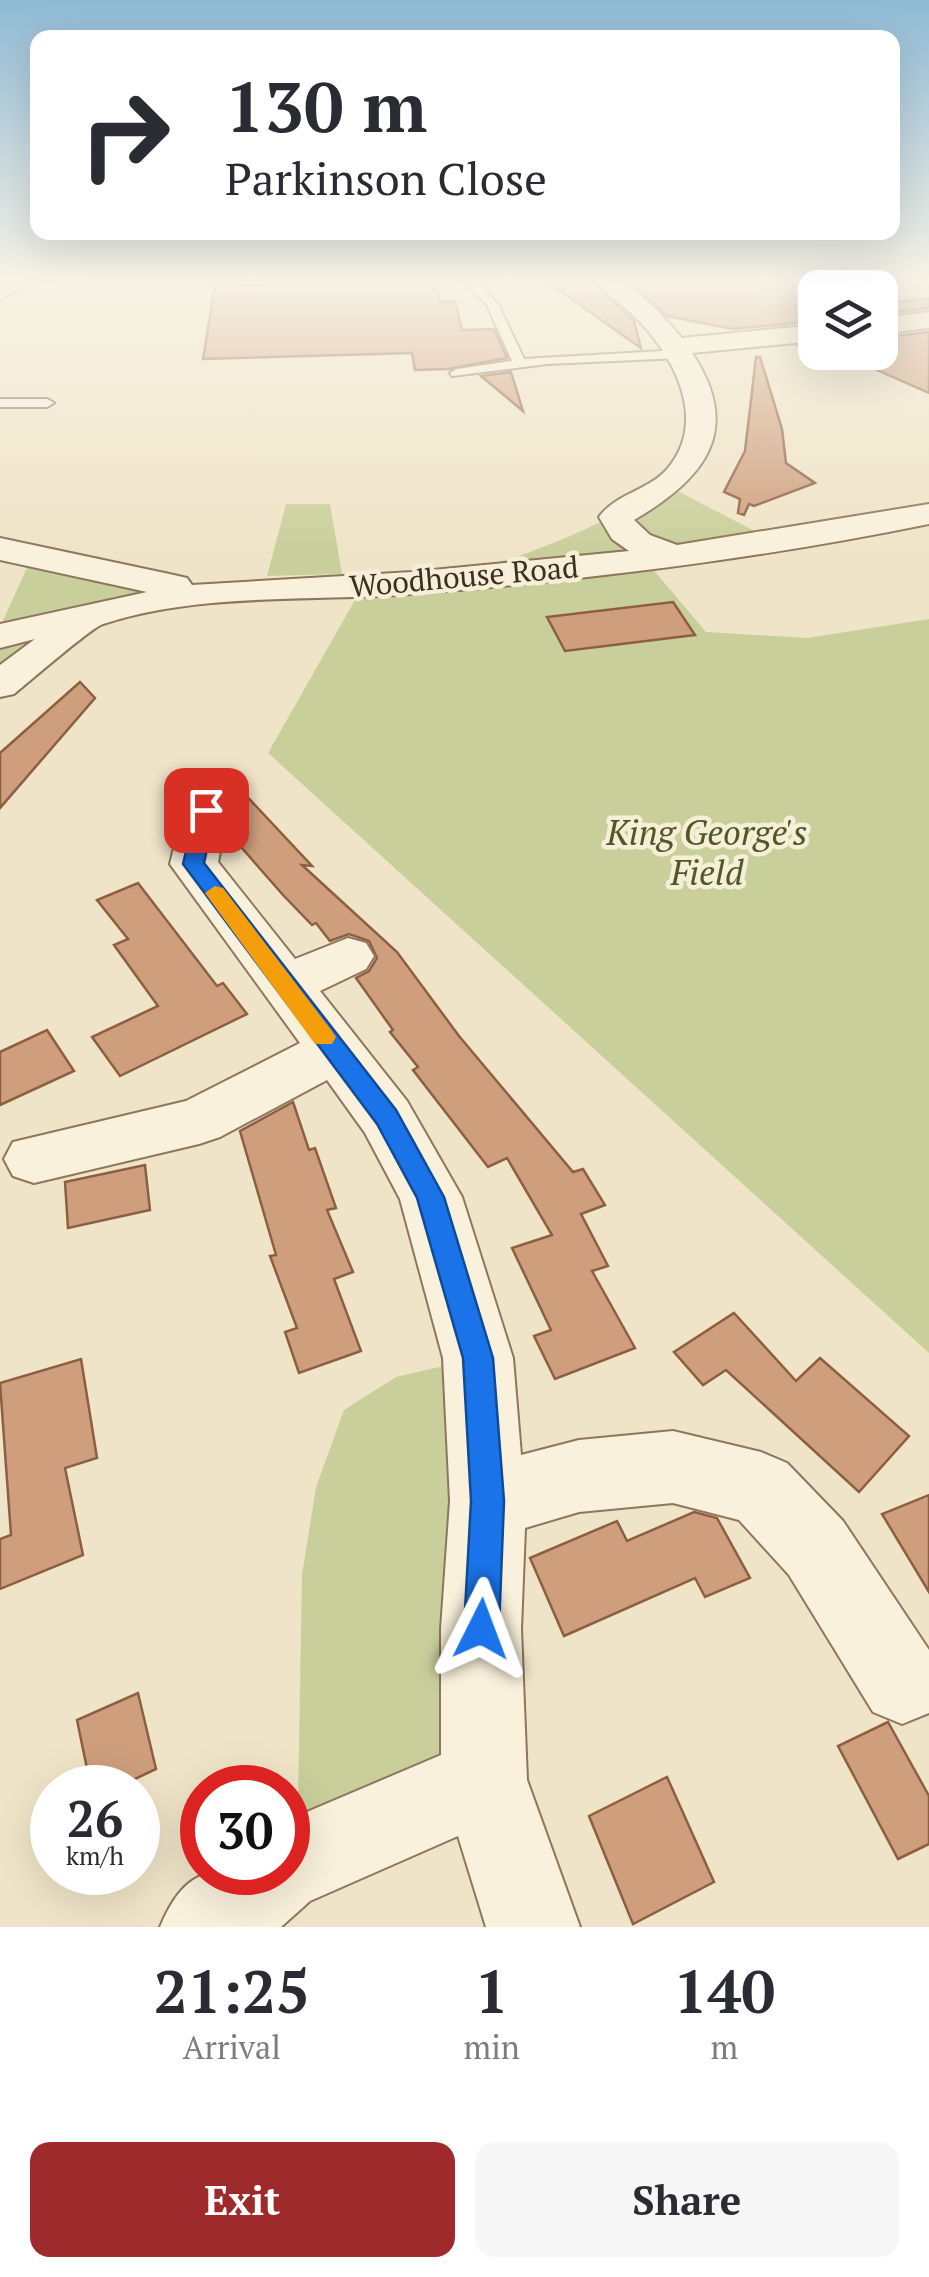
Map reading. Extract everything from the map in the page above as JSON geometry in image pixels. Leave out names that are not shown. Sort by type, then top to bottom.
[{"type":"street","points":[[408,584],[520,556],[580,535],[616,517],[682,472],[696,447],[701,424],[699,398],[686,369]]},
{"type":"street","name":"Woodhouse Road","points":[[0,636],[93,614],[238,591],[408,584],[670,556],[929,514]]},
{"type":"street","points":[[616,517],[618,527],[630,538],[670,556]]},
{"type":"street","points":[[0,549],[105,574],[238,591]]},
{"type":"street","points":[[1,683],[93,614],[105,574]]},
{"type":"street","points":[[212,783],[194,864],[386,1117],[430,1197],[478,1358],[488,1501],[481,1629],[484,1780],[533,1927]]},
{"type":"street","points":[[284,985],[348,956]]},
{"type":"street","points":[[34,1159],[199,1120],[334,1051]]},
{"type":"street","points":[[488,1501],[579,1476],[673,1467],[761,1490],[816,1548],[902,1683]]},
{"type":"street","points":[[310,1855],[484,1780]]},
{"type":"street","points":[[206,1927],[248,1895]]},
{"type":"lane","points":[[457,373],[486,369]]},
{"type":"lane","points":[[0,402],[47,403]]},
{"type":"green space","name":"King George's Field","points":[[666,485],[772,540],[645,560],[706,632],[807,638],[929,619],[929,1353],[268,753],[363,586],[443,576],[521,555],[595,524]]},
{"type":"green space","points":[[286,504],[330,504],[342,574],[267,576]]},
{"type":"green space","points":[[31,559],[178,586],[93,614],[0,685],[0,627]]},
{"type":"green space","points":[[478,1358],[484,1780],[310,1852],[310,1765],[299,1765],[302,1575],[316,1487],[344,1410],[396,1377]]},
{"type":"building","points":[[755,369],[764,369],[782,429],[786,463],[815,483],[754,506],[749,504],[744,515],[738,513],[740,499],[724,492],[745,451]]},
{"type":"building","points":[[898,369],[929,369],[929,393],[877,370]]},
{"type":"building","points":[[511,372],[523,411],[481,376]]},
{"type":"building","points":[[673,602],[695,635],[565,651],[547,617]]},
{"type":"building","points":[[80,682],[95,698],[0,808],[0,753]]},
{"type":"building","points":[[240,789],[312,866],[302,865],[397,952],[459,1036],[573,1172],[583,1169],[605,1205],[581,1214],[608,1266],[592,1271],[635,1348],[555,1379],[534,1336],[551,1330],[512,1248],[552,1235],[507,1158],[488,1167],[413,1070],[418,1067],[356,978],[369,971],[377,958],[369,941],[349,934],[330,941],[228,832]]},
{"type":"building","points":[[138,883],[217,986],[223,983],[247,1014],[120,1076],[92,1037],[158,1006],[114,945],[128,939],[97,900]]},
{"type":"building","points":[[47,1030],[74,1071],[0,1105],[0,1052]]},
{"type":"building","points":[[293,1102],[309,1150],[315,1148],[336,1208],[327,1210],[353,1272],[334,1279],[361,1351],[299,1373],[285,1332],[297,1328],[270,1256],[276,1255],[240,1131]]},
{"type":"building","points":[[145,1165],[150,1210],[68,1228],[65,1182]]},
{"type":"building","points":[[734,1313],[796,1381],[820,1358],[909,1436],[859,1492],[726,1370],[703,1385],[674,1352]]},
{"type":"building","points":[[81,1359],[97,1458],[65,1468],[83,1555],[0,1589],[0,1539],[11,1535],[0,1383]]},
{"type":"building","points":[[929,1495],[929,1592],[882,1514]]},
{"type":"building","points":[[694,1512],[717,1518],[750,1578],[705,1597],[695,1578],[564,1636],[530,1558],[617,1521],[627,1541]]},
{"type":"building","points":[[138,1693],[155,1765],[86,1765],[77,1720]]},
{"type":"building","points":[[888,1722],[929,1796],[929,1844],[898,1859],[838,1746]]},
{"type":"building","points":[[667,1777],[714,1882],[633,1924],[589,1816]]},
{"type":"slow traffic","points":[[215,893],[324,1037]]},
{"type":"route","points":[[206,810],[194,864],[386,1117],[430,1197],[478,1358],[488,1501],[481,1629]]}]
